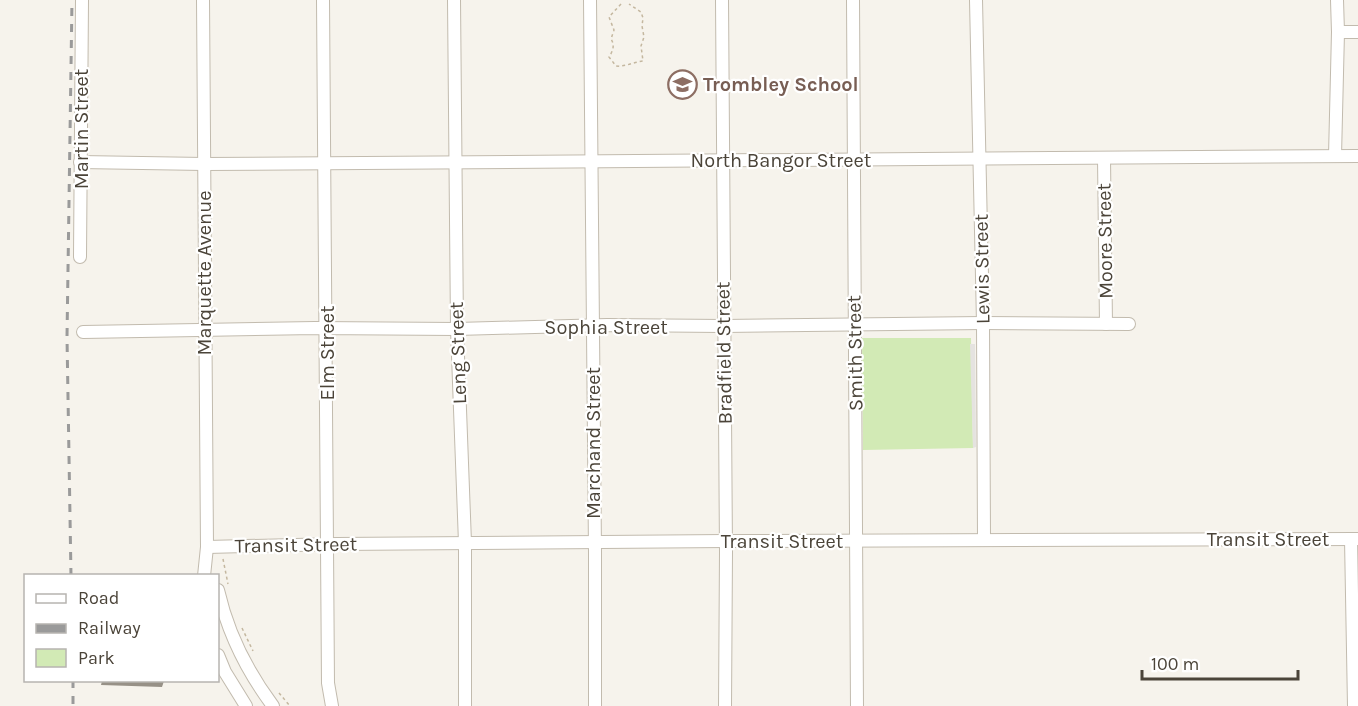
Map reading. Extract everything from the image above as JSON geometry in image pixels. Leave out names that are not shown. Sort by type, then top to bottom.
[{"type":"street","name":"Martin Street","points":[[80,257],[82,0]]},
{"type":"street","name":"Marquette Avenue","points":[[203,0],[207,547],[204,574]]},
{"type":"street","name":"Elm Street","points":[[323,0],[326,162],[328,683],[332,706]]},
{"type":"street","name":"Leng Street","points":[[454,0],[457,329],[465,543],[465,706]]},
{"type":"street","name":"Marchand Street","points":[[590,0],[595,706]]},
{"type":"street","name":"Bradfield Street","points":[[722,0],[725,706]]},
{"type":"street","name":"Smith Street","points":[[853,0],[857,706]]},
{"type":"street","name":"Lewis Street","points":[[976,0],[983,323],[984,539]]},
{"type":"street","points":[[1335,156],[1337,0]]},
{"type":"street","points":[[1338,32],[1358,32]]},
{"type":"street","name":"North Bangor Street","points":[[80,162],[204,164],[1358,156]]},
{"type":"street","name":"Moore Street","points":[[1104,158],[1106,324]]},
{"type":"street","name":"Sophia Street","points":[[83,332],[327,328],[1129,324]]},
{"type":"street","name":"Transit Street","points":[[207,547],[984,539],[1354,539]]},
{"type":"street","points":[[1354,539],[1354,706]]},
{"type":"street","name":"Marquette Avenue","points":[[207,547],[214,574]]},
{"type":"street","points":[[223,589],[234,643],[252,679],[273,706]]},
{"type":"street","points":[[219,657],[242,705],[260,689]]},
{"type":"path","points":[[621,4],[609,17],[614,30],[611,39],[613,51],[609,57],[616,66],[630,62],[643,62],[641,46],[644,37],[643,18],[641,12],[629,4]]},
{"type":"path","points":[[221,547],[223,589]]},
{"type":"path","points":[[239,620],[253,651]]},
{"type":"path","points":[[277,691],[290,706]]},
{"type":"green space","points":[[862,338],[971,338],[973,448],[863,450]]},
{"type":"shaded area","points":[[970,344],[975,344],[976,447],[973,448]]},
{"type":"railway","points":[[71,574],[67,337],[72,0]]},
{"type":"railway","points":[[73,682],[73,706]]},
{"type":"place","name":"Trombley School","points":[[682,84]]}]
